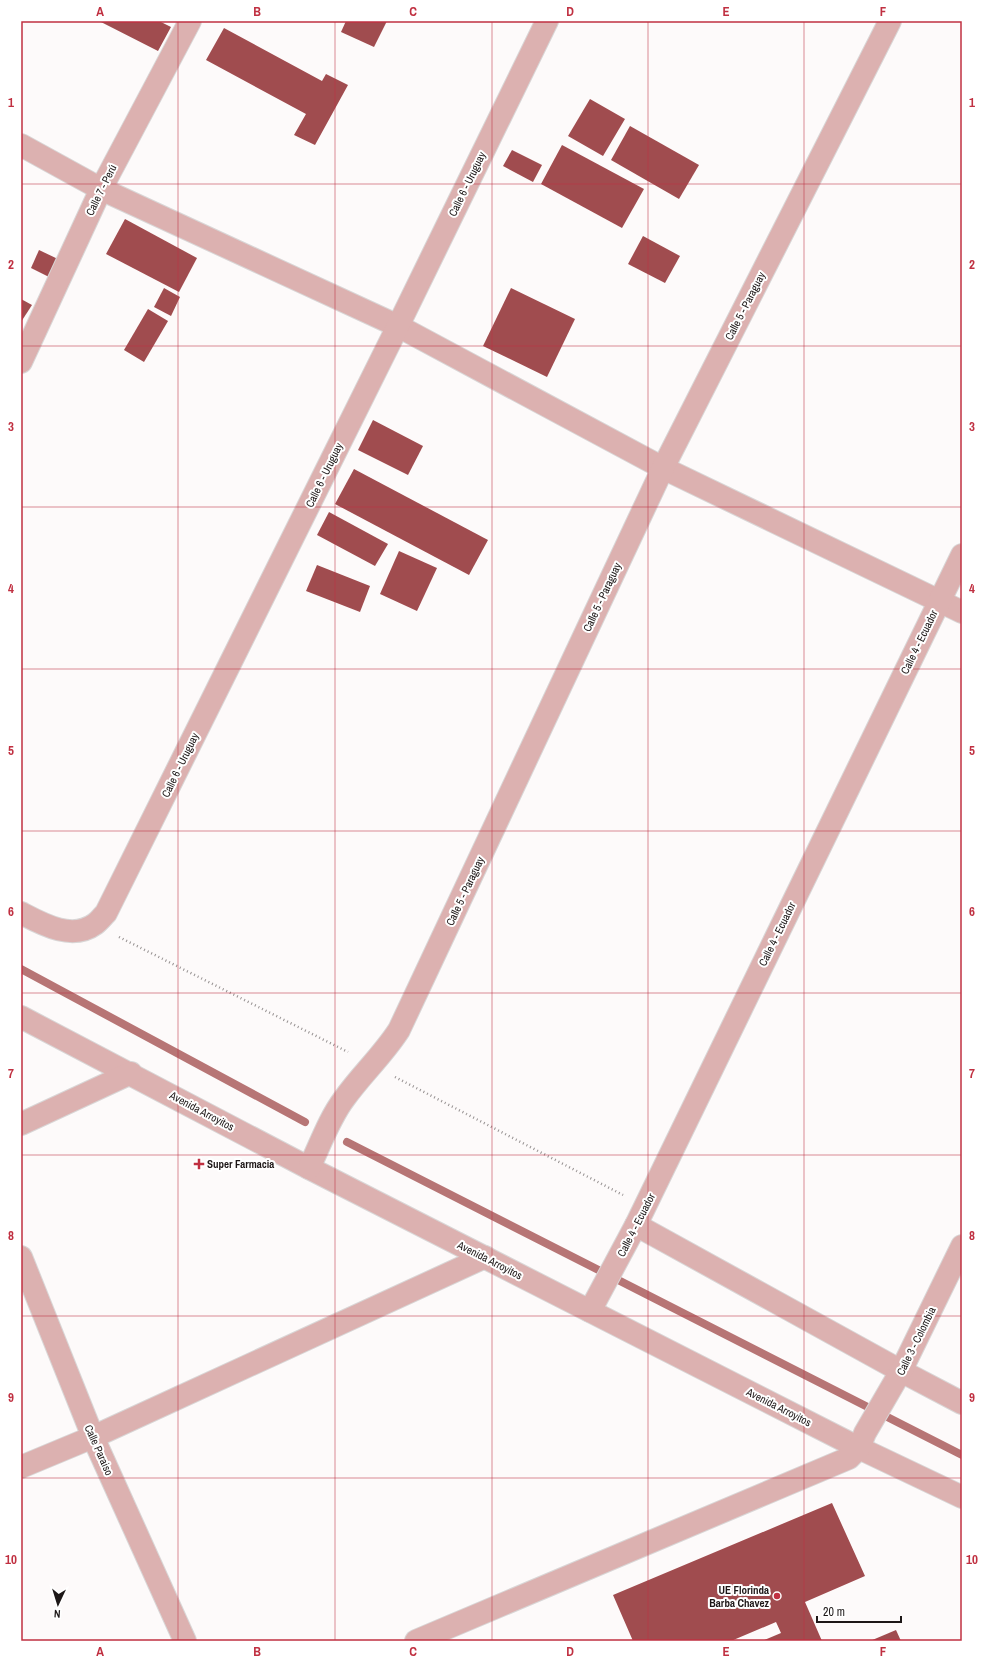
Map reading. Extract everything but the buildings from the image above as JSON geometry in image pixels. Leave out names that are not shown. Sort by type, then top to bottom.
[{"type":"street","name":"Calle 7 - Perú","points":[[21,362],[101,188],[190,21]]},
{"type":"street","name":"Calle 6 - Uruguay","points":[[21,913],[53,929],[81,931],[94,925],[106,913],[398,326],[547,21]]},
{"type":"street","name":"Calle 5 - Paraguay","points":[[309,1168],[343,1100],[388,1048],[400,1030],[663,468],[890,21]]},
{"type":"street","points":[[21,146],[101,188],[398,326],[663,468],[962,612]]},
{"type":"street","name":"Calle 4 - Ecuador","points":[[593,1307],[636,1226],[962,554]]},
{"type":"street","name":"Avenida Arroyitos","points":[[21,1017],[309,1168],[485,1257],[593,1307],[862,1440],[962,1498]]},
{"type":"street","points":[[21,1124],[131,1074]]},
{"type":"street","points":[[636,1226],[897,1378],[962,1402]]},
{"type":"street","name":"Calle 3 - Colombia","points":[[862,1440],[897,1378],[962,1246]]},
{"type":"street","name":"Calle Paraiso","points":[[21,1257],[93,1437],[185,1641]]},
{"type":"street","points":[[21,1467],[93,1437],[485,1257]]},
{"type":"street","points":[[416,1641],[849,1458],[862,1440]]},
{"type":"waterway","points":[[21,969],[305,1122]]},
{"type":"waterway","points":[[347,1142],[962,1455]]},
{"type":"place","name":"Super Farmacia","points":[[199,1164]]},
{"type":"place","name":"UE Florinda Barba Chavez","points":[[777,1596]]}]
